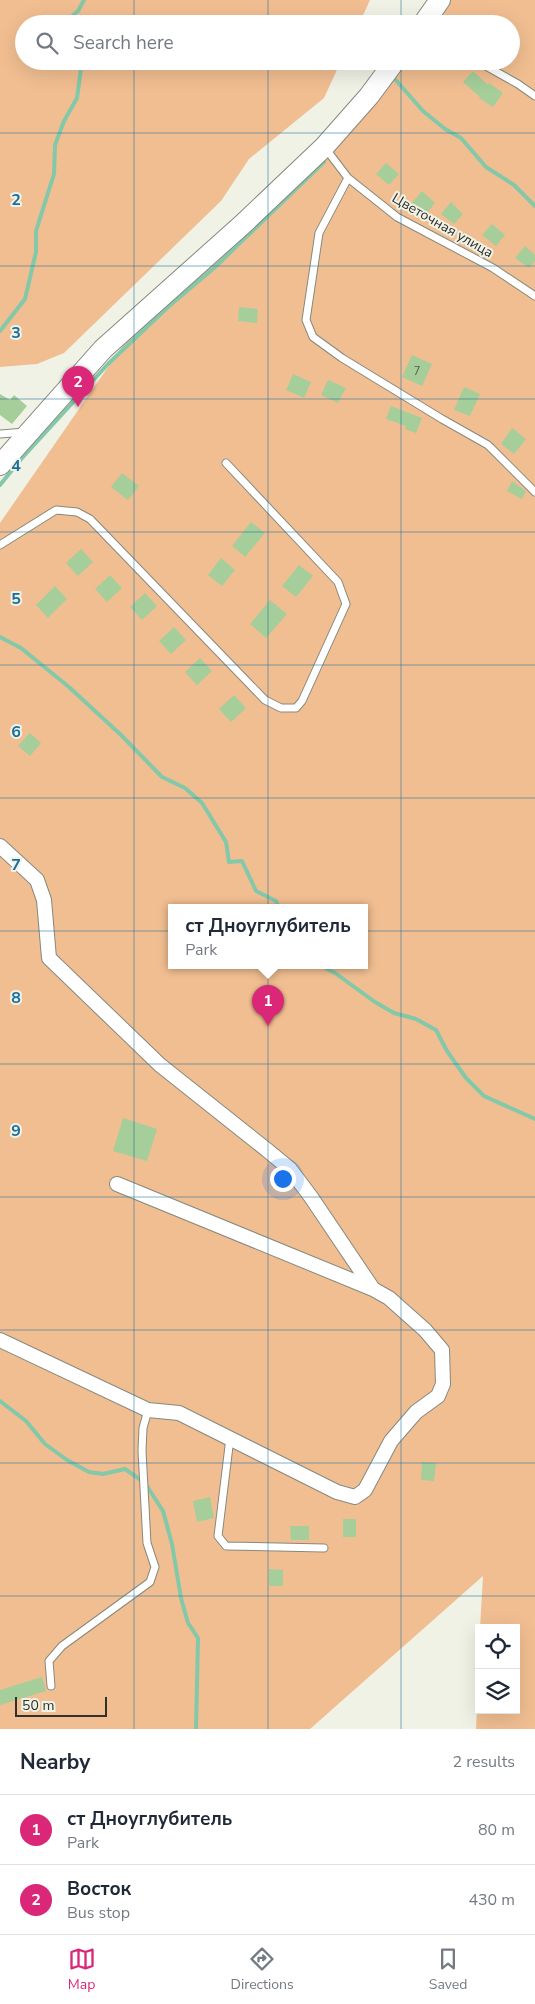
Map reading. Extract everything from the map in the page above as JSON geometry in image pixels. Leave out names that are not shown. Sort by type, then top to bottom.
[{"type":"street","points":[[429,15],[440,0]]},
{"type":"street","points":[[0,465],[103,349],[243,224],[324,147],[369,96],[388,70]]},
{"type":"street","points":[[0,846],[37,880],[44,900],[49,958],[160,1065],[290,1169],[374,1289]]},
{"type":"street","points":[[0,1340],[148,1410],[179,1413],[337,1492],[355,1497],[365,1490],[391,1441],[416,1412],[438,1396],[443,1384],[442,1350],[425,1330],[389,1298],[374,1289],[117,1184]]},
{"type":"lane","points":[[493,70],[535,96]]},
{"type":"lane","name":"Цветочная улица","points":[[324,147],[348,178],[397,217],[493,268],[535,296]]},
{"type":"lane","points":[[348,178],[319,233],[306,320],[313,336],[342,358],[488,445],[535,492]]},
{"type":"lane","points":[[0,434],[30,431]]},
{"type":"lane","points":[[0,545],[56,510],[76,512],[90,519],[266,700],[281,708],[296,708],[302,701],[346,604],[338,582],[226,463]]},
{"type":"lane","points":[[51,1686],[49,1661],[62,1646],[150,1582],[155,1567],[147,1543],[142,1450],[143,1428],[148,1410]]},
{"type":"lane","points":[[230,1437],[218,1536],[226,1546],[324,1548]]},
{"type":"shaded area","points":[[0,0],[370,0],[363,15],[15,15],[15,70],[337,70],[324,98],[249,159],[221,201],[64,353],[37,364],[0,367]]},
{"type":"shaded area","points":[[442,0],[535,0],[535,1729],[476,1729],[477,1714],[520,1714],[520,1624],[480,1624],[483,1576],[310,1729],[0,1729],[0,523],[133,331],[386,70],[520,70],[520,15],[431,15]]},
{"type":"building","points":[[473,71],[488,85],[489,83],[503,93],[493,107],[479,98],[463,82]]},
{"type":"building","points":[[386,163],[399,174],[389,185],[376,174]]},
{"type":"building","points":[[422,191],[435,203],[426,214],[412,203]]},
{"type":"building","points":[[451,202],[463,214],[454,224],[441,214]]},
{"type":"building","points":[[492,224],[505,235],[496,246],[482,235]]},
{"type":"building","points":[[525,246],[535,255],[535,261],[529,268],[515,258]]},
{"type":"building","points":[[239,307],[258,309],[257,323],[238,321]]},
{"type":"building","points":[[412,355],[432,364],[422,386],[402,377]]},
{"type":"building","points":[[293,374],[311,382],[304,398],[286,390]]},
{"type":"building","points":[[328,380],[346,388],[338,403],[321,395]]},
{"type":"building","points":[[464,387],[480,394],[470,416],[454,410]]},
{"type":"building","points":[[0,394],[10,400],[14,395],[27,406],[12,424],[0,415]]},
{"type":"building","points":[[391,406],[422,418],[416,433],[405,429],[406,426],[386,419]]},
{"type":"building","points":[[512,428],[526,439],[514,454],[501,444]]},
{"type":"building","points":[[122,473],[139,486],[128,500],[111,487]]},
{"type":"building","points":[[512,481],[526,491],[522,499],[507,491]]},
{"type":"building","points":[[251,522],[265,533],[245,557],[232,546]]},
{"type":"building","points":[[81,549],[93,562],[78,576],[66,563]]},
{"type":"building","points":[[221,558],[235,570],[222,586],[208,575]]},
{"type":"building","points":[[299,565],[313,576],[296,597],[282,586]]},
{"type":"building","points":[[110,575],[122,588],[107,602],[95,589]]},
{"type":"building","points":[[55,586],[67,599],[48,618],[36,605]]},
{"type":"building","points":[[145,593],[157,606],[142,620],[130,607]]},
{"type":"building","points":[[270,600],[287,614],[266,638],[250,624]]},
{"type":"building","points":[[174,627],[186,640],[171,654],[159,641]]},
{"type":"building","points":[[200,658],[212,671],[197,685],[185,672]]},
{"type":"building","points":[[234,695],[246,708],[231,722],[219,709]]},
{"type":"building","points":[[30,733],[41,743],[30,756],[18,746]]},
{"type":"building","points":[[123,1118],[157,1129],[147,1161],[113,1151]]},
{"type":"building","points":[[422,1462],[436,1463],[434,1481],[421,1480]]},
{"type":"building","points":[[210,1497],[214,1518],[197,1522],[193,1501]]},
{"type":"building","points":[[343,1519],[356,1519],[356,1537],[343,1537]]},
{"type":"building","points":[[290,1526],[309,1526],[309,1540],[291,1540]]},
{"type":"building","points":[[269,1569],[283,1570],[283,1586],[269,1586]]},
{"type":"building","points":[[42,1677],[46,1691],[0,1705],[0,1690]]},
{"type":"waterway","points":[[73,15],[84,0]]},
{"type":"waterway","points":[[0,331],[25,299],[36,252],[36,231],[54,174],[55,145],[64,121],[77,98],[81,70]]},
{"type":"waterway","points":[[394,78],[423,111],[445,129],[461,138],[486,167],[514,185],[535,206]]},
{"type":"waterway","points":[[0,485],[22,458],[108,364],[168,307],[214,268],[324,162]]},
{"type":"waterway","points":[[0,637],[21,648],[69,687],[121,735],[162,777],[185,788],[202,803],[226,842],[229,862],[242,861],[256,891],[276,901],[277,904]]},
{"type":"waterway","points":[[328,969],[394,1013],[416,1019],[436,1030],[447,1051],[466,1078],[484,1096],[535,1119]]},
{"type":"waterway","points":[[0,1401],[26,1421],[45,1444],[67,1460],[89,1472],[103,1474],[125,1469],[145,1483],[163,1511],[172,1544],[181,1598],[188,1623],[198,1638],[196,1729]]},
{"type":"place","name":"Восток","points":[[78,407]]},
{"type":"place","name":"ст Дноуглубитель","points":[[268,1026]]}]
